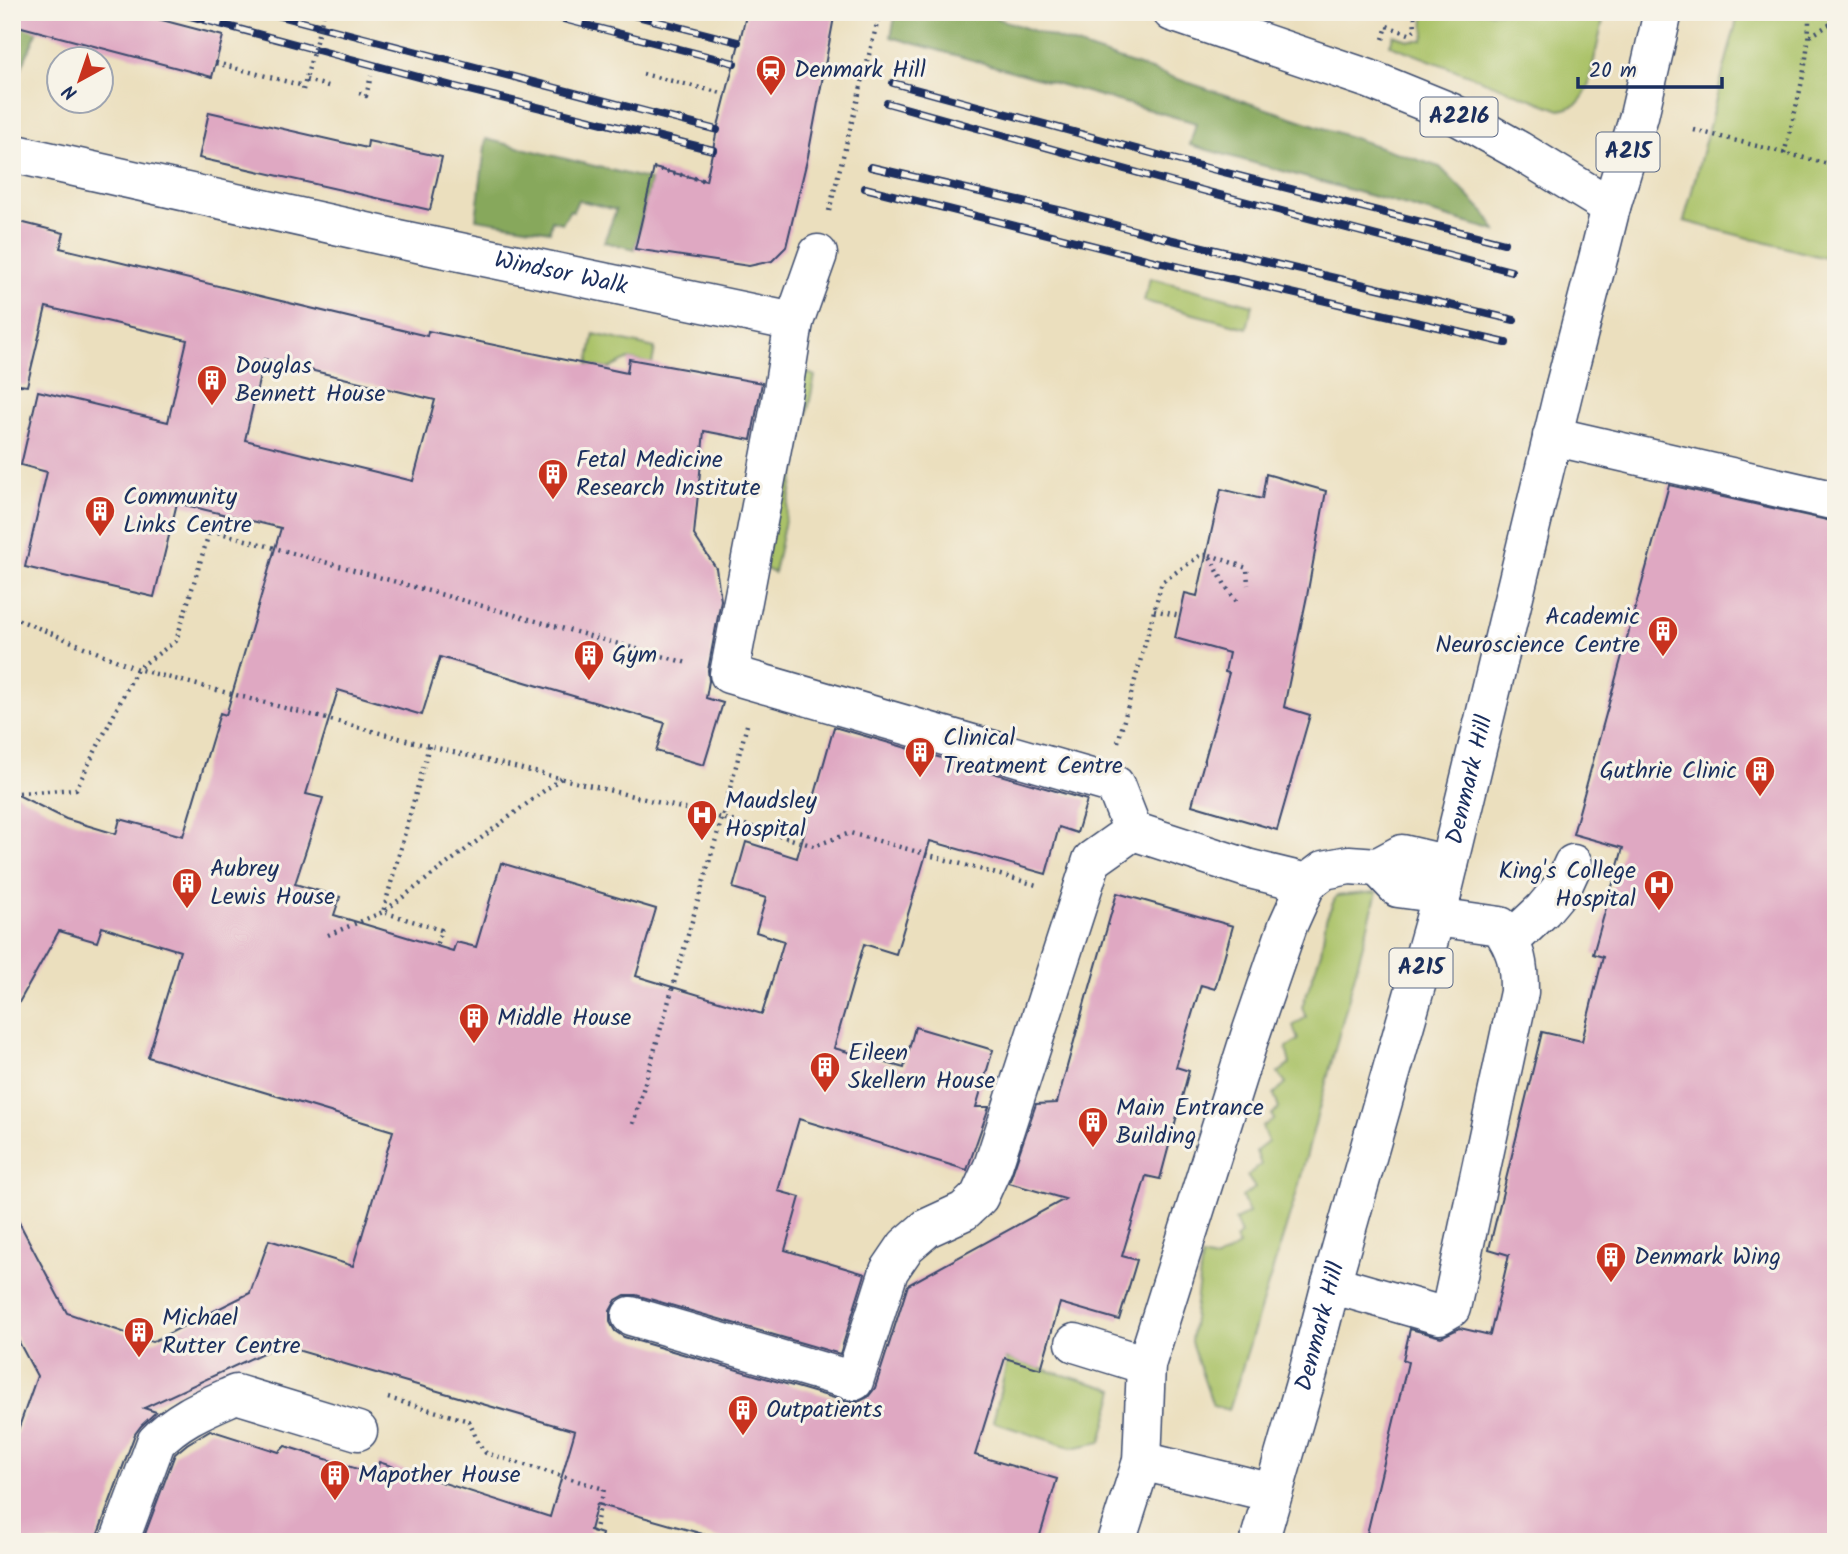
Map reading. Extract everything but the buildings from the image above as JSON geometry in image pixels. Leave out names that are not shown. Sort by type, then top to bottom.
[{"type":"main road","name":"A2216","points":[[1172,12],[1369,79],[1450,112],[1611,207]]},
{"type":"main road","name":"Denmark Hill","points":[[1259,1542],[1442,892],[1552,436],[1611,207],[1639,116],[1663,12]]},
{"type":"main road","name":"Windsor Walk","points":[[12,153],[398,239],[794,322]]},
{"type":"main road","points":[[818,254],[794,322],[729,674],[1115,785],[1133,831]]},
{"type":"main road","points":[[1552,436],[1836,501]]},
{"type":"main road","points":[[1133,831],[1250,869],[1307,883]]},
{"type":"main road","points":[[631,1316],[854,1381],[889,1271],[906,1246],[927,1228],[964,1212],[979,1197],[993,1166],[1092,860],[1133,831]]},
{"type":"main road","points":[[1510,940],[1543,911],[1563,886],[1573,863]]},
{"type":"main road","points":[[1116,1542],[1142,1461],[1146,1365],[1249,1039],[1288,925],[1307,883],[1324,870],[1349,865],[1378,866],[1398,888],[1442,892],[1500,926],[1510,940],[1519,965],[1519,992],[1451,1308],[1439,1315],[1331,1284]]},
{"type":"main road","points":[[1075,1343],[1146,1365]]},
{"type":"main road","points":[[119,1542],[156,1441],[167,1429],[200,1410],[236,1394],[348,1428]]},
{"type":"main road","points":[[1142,1461],[1273,1493]]},
{"type":"path","points":[[216,63],[304,88],[324,12]]},
{"type":"path","points":[[818,254],[880,12]]},
{"type":"path","points":[[1784,154],[1804,71],[1809,37],[1809,12]]},
{"type":"path","points":[[1809,37],[1836,21]]},
{"type":"path","points":[[643,74],[726,94]]},
{"type":"path","points":[[359,93],[366,96],[371,76]]},
{"type":"path","points":[[306,79],[331,87]]},
{"type":"path","points":[[1694,130],[1836,166]]},
{"type":"path","points":[[653,168],[706,181]]},
{"type":"path","points":[[19,793],[76,789],[137,669],[176,641],[210,530],[729,674],[752,705],[633,1124]]},
{"type":"path","points":[[1107,783],[1162,582],[1201,555],[1209,555],[1247,568],[1248,585]]},
{"type":"path","points":[[1209,555],[1239,605]]},
{"type":"path","points":[[1154,610],[1180,616]]},
{"type":"path","points":[[12,617],[137,669],[429,746],[722,818],[814,846],[850,833],[1043,887]]},
{"type":"path","points":[[383,912],[429,746]]},
{"type":"path","points":[[328,935],[383,912],[562,778]]},
{"type":"path","points":[[383,912],[441,930],[436,946]]},
{"type":"path","points":[[348,1428],[354,1405],[382,1397],[469,1421],[478,1443],[486,1453],[604,1489],[592,1542]]},
{"type":"green space","points":[[896,12],[978,12],[1440,167],[1486,214],[1496,231],[1190,145],[1196,123],[891,37]]},
{"type":"green space","points":[[1423,12],[1605,12],[1586,92],[1578,103],[1560,110],[1390,45],[1394,35],[1408,40],[1422,40],[1425,35]]},
{"type":"green space","points":[[1739,12],[1836,12],[1836,261],[1684,221]]},
{"type":"green space","points":[[12,14],[42,21],[12,89]]},
{"type":"green space","points":[[486,139],[651,180],[635,249],[604,242],[616,210],[578,200],[573,211],[570,210],[562,223],[552,220],[550,231],[476,219]]},
{"type":"green space","points":[[1150,278],[1253,305],[1247,328],[1144,301]]},
{"type":"green space","points":[[594,334],[655,348],[652,364],[629,359],[608,369],[588,365]]},
{"type":"green space","points":[[804,371],[815,376],[774,573],[764,568]]},
{"type":"green space","points":[[1377,892],[1296,1195],[1229,1410],[1213,1406],[1191,1342],[1202,1257],[1215,1260],[1239,1246],[1235,1239],[1241,1234],[1235,1220],[1249,1213],[1242,1197],[1255,1188],[1247,1176],[1261,1165],[1256,1151],[1268,1142],[1262,1127],[1274,1119],[1271,1115],[1279,1109],[1274,1094],[1286,1083],[1278,1073],[1290,1064],[1286,1048],[1298,1040],[1293,1026],[1306,1017],[1302,1007],[1321,952],[1326,919],[1336,896]]},
{"type":"green space","points":[[1005,1358],[1115,1390],[1101,1442],[1072,1448],[993,1422],[1007,1362]]},
{"type":"railway","points":[[175,12],[456,87],[713,150]]},
{"type":"railway","points":[[265,12],[717,130]]},
{"type":"railway","points":[[536,12],[734,63]]},
{"type":"railway","points":[[621,12],[738,42]]},
{"type":"railway","points":[[893,83],[1184,162],[1504,243]]},
{"type":"railway","points":[[887,103],[1178,184],[1511,271]]},
{"type":"railway","points":[[871,167],[1514,320]]},
{"type":"railway","points":[[865,188],[1154,261],[1506,343]]},
{"type":"place","name":"Denmark Hill","points":[[771,97]]},
{"type":"place","name":"Douglas Bennett House","points":[[212,407]]},
{"type":"place","name":"Fetal Medicine Research Institute","points":[[553,501]]},
{"type":"place","name":"Community Links Centre","points":[[100,538]]},
{"type":"place","name":"Academic Neuroscience Centre","points":[[1663,658]]},
{"type":"place","name":"Gym","points":[[589,682]]},
{"type":"place","name":"Clinical Treatment Centre","points":[[920,779]]},
{"type":"place","name":"Guthrie Clinic","points":[[1760,798]]},
{"type":"place","name":"Maudsley Hospital","points":[[702,842]]},
{"type":"place","name":"Aubrey Lewis House","points":[[187,910]]},
{"type":"place","name":"King's College Hospital","points":[[1659,912]]},
{"type":"place","name":"Middle House","points":[[474,1045]]},
{"type":"place","name":"Eileen Skellern House","points":[[825,1094]]},
{"type":"place","name":"Main Entrance Building","points":[[1093,1149]]},
{"type":"place","name":"Denmark Wing","points":[[1611,1284]]},
{"type":"place","name":"Michael Rutter Centre","points":[[139,1359]]},
{"type":"place","name":"Outpatients","points":[[743,1437]]},
{"type":"place","name":"Mapother House","points":[[335,1502]]}]
